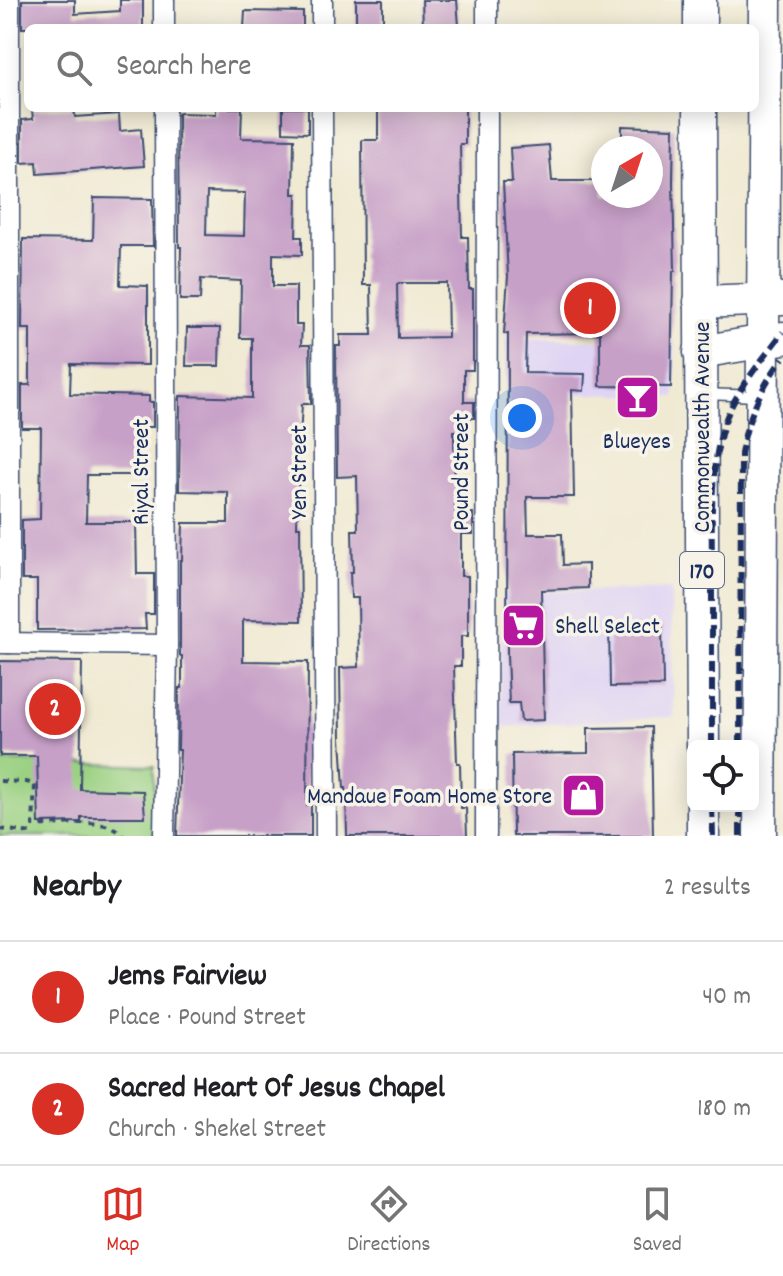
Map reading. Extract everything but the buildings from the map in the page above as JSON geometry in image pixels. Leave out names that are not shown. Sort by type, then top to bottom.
[{"type":"main road","points":[[700,0],[700,24]]},
{"type":"main road","points":[[760,836],[761,396],[776,348],[765,0]]},
{"type":"main road","name":"Commonwealth Avenue","points":[[700,112],[703,740]]},
{"type":"main road","points":[[700,302],[773,299]]},
{"type":"main road","points":[[700,352],[776,348]]},
{"type":"main road","points":[[703,812],[703,836]]},
{"type":"street","points":[[9,0],[4,643],[167,645]]},
{"type":"street","points":[[164,0],[164,24]]},
{"type":"street","points":[[322,0],[322,24]]},
{"type":"street","points":[[487,0],[487,24]]},
{"type":"street","name":"Riyal Street","points":[[164,836],[167,645],[165,112]]},
{"type":"street","name":"Yen Street","points":[[322,112],[326,836]]},
{"type":"street","name":"Pound Street","points":[[486,836],[487,112]]},
{"type":"lane","points":[[700,394],[761,396]]},
{"type":"path","points":[[0,781],[35,785],[33,825],[107,825],[120,831],[123,836]]},
{"type":"path","points":[[0,829],[31,833],[30,836]]},
{"type":"shaded area","points":[[505,338],[675,342],[675,397],[505,391]]},
{"type":"shaded area","points":[[671,589],[674,717],[501,727],[502,593]]},
{"type":"green space","points":[[0,761],[154,766],[154,836],[0,836]]},
{"type":"railway","points":[[712,740],[712,512],[718,446],[731,407],[783,332]]},
{"type":"railway","points":[[740,740],[741,454],[756,403],[783,358]]},
{"type":"railway","points":[[712,812],[713,836]]},
{"type":"railway","points":[[740,812],[740,836]]},
{"type":"place","name":"Jems Fairview","points":[[590,308]]},
{"type":"place","name":"Blueyes","points":[[637,398]]},
{"type":"place","name":"Shell Select","points":[[524,625]]},
{"type":"place","name":"Sacred Heart Of Jesus Chapel","points":[[55,709]]},
{"type":"place","name":"Mandaue Foam Home Store","points":[[583,795]]}]
